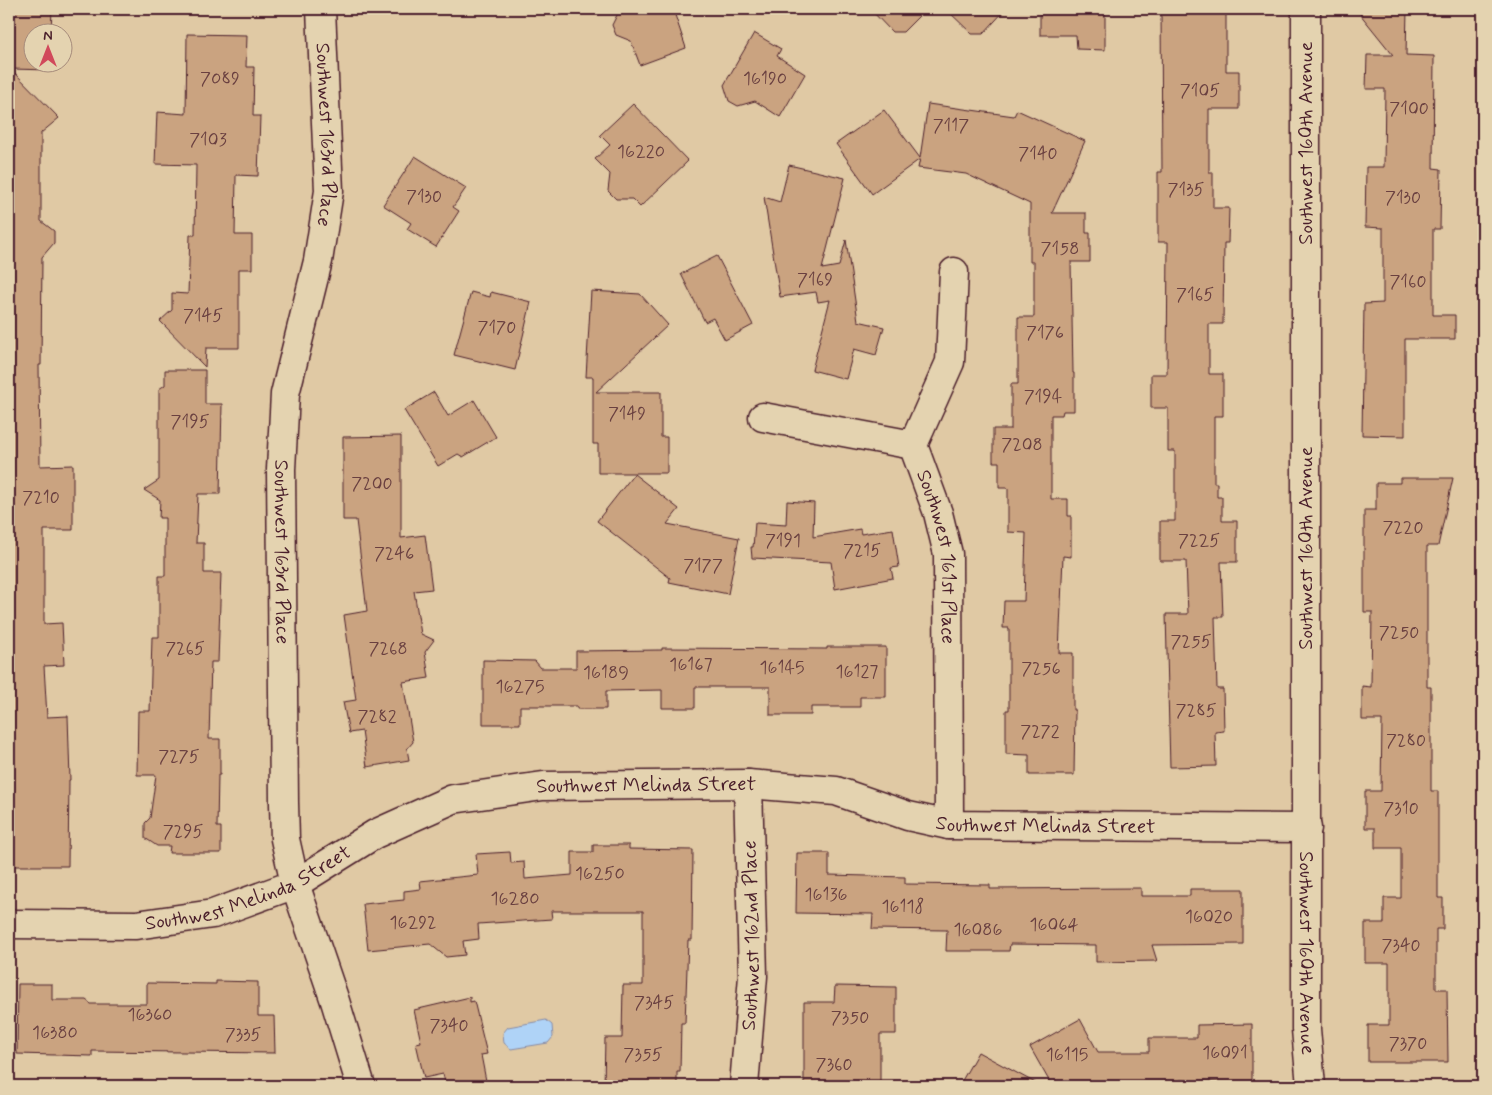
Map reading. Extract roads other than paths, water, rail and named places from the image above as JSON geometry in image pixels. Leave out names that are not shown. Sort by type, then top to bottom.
[{"type":"street","name":"Southwest 163rd Place","points":[[321,9],[329,191],[318,261],[286,394],[281,469],[284,803],[286,840],[294,884],[335,1001],[361,1086]]},
{"type":"street","name":"Southwest 160th Avenue","points":[[1306,9],[1306,1029],[1311,1086]]},
{"type":"street","points":[[913,445],[950,362],[954,272]]},
{"type":"street","name":"Southwest 161st Place","points":[[763,417],[913,445],[938,513],[948,554],[949,825]]},
{"type":"street","name":"Southwest Melinda Street","points":[[9,924],[136,925],[213,914],[294,884],[375,834],[453,799],[543,786],[748,784],[836,790],[908,816],[949,825],[1307,828]]},
{"type":"street","name":"Southwest 162nd Place","points":[[744,1086],[753,976],[748,784]]},
{"type":"water","points":[[546,1020],[552,1025],[553,1037],[548,1043],[511,1049],[504,1043],[503,1033],[508,1027]]}]
